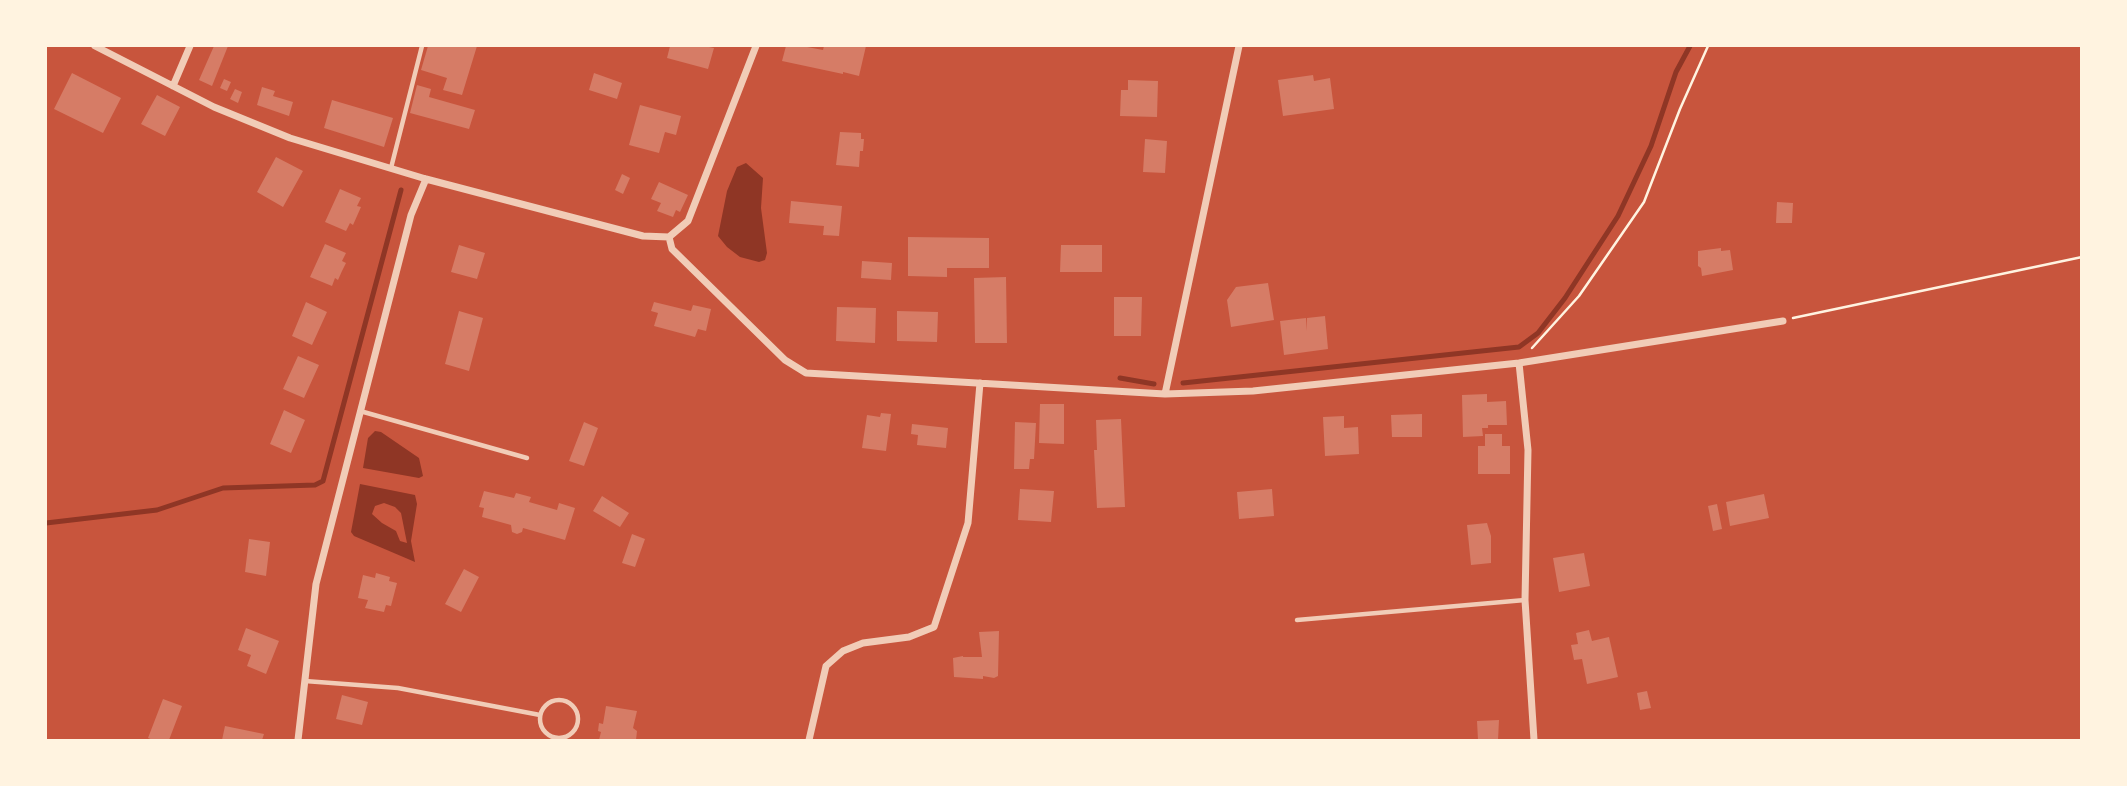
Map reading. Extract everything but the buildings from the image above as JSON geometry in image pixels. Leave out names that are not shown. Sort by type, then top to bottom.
[{"type":"street","points":[[95,46],[214,107],[290,138],[426,179],[643,236],[668,237],[688,221],[756,46]]},
{"type":"street","points":[[173,86],[190,46]]},
{"type":"street","points":[[1165,394],[1239,46]]},
{"type":"street","points":[[298,740],[316,584],[411,215],[426,179]]},
{"type":"street","points":[[668,237],[671,249],[785,360],[806,373],[1165,394],[1253,391],[1519,363],[1783,321]]},
{"type":"street","points":[[1519,363],[1528,450],[1525,600],[1534,740]]},
{"type":"street","points":[[809,740],[826,666],[843,651],[863,643],[909,638],[934,627],[968,523],[980,383]]},
{"type":"lane","points":[[391,168],[422,46]]},
{"type":"lane","points":[[359,410],[527,458]]},
{"type":"lane","points":[[1297,620],[1525,600]]},
{"type":"lane","points":[[304,680],[398,688],[540,715]]},
{"type":"lane","points":[[555,700],[566,701],[575,708],[579,718],[576,729],[568,737],[558,739],[547,735],[541,726],[540,715],[545,705],[555,700]]},
{"type":"path","points":[[1519,363],[1579,296],[1644,202],[1708,46]]},
{"type":"path","points":[[1783,321],[2081,257]]},
{"type":"shaded area","points":[[746,163],[763,178],[761,208],[767,253],[765,260],[759,262],[740,257],[718,236],[727,191],[737,167]]},
{"type":"shaded area","points":[[375,431],[381,432],[419,458],[423,476],[419,478],[363,468],[368,438]]},
{"type":"shaded area","points":[[360,484],[415,495],[417,504],[411,541],[415,562],[354,536],[351,532]],"holes":[[[384,503],[395,507],[401,513],[407,543],[400,541],[396,531],[372,514],[375,506]]]},
{"type":"waterway","points":[[1183,383],[1519,347],[1538,333],[1565,298],[1618,216],[1651,146],[1676,72],[1690,46]]},
{"type":"waterway","points":[[46,523],[157,510],[223,488],[315,485],[323,481],[401,190]]},
{"type":"waterway","points":[[1120,378],[1154,384]]}]
